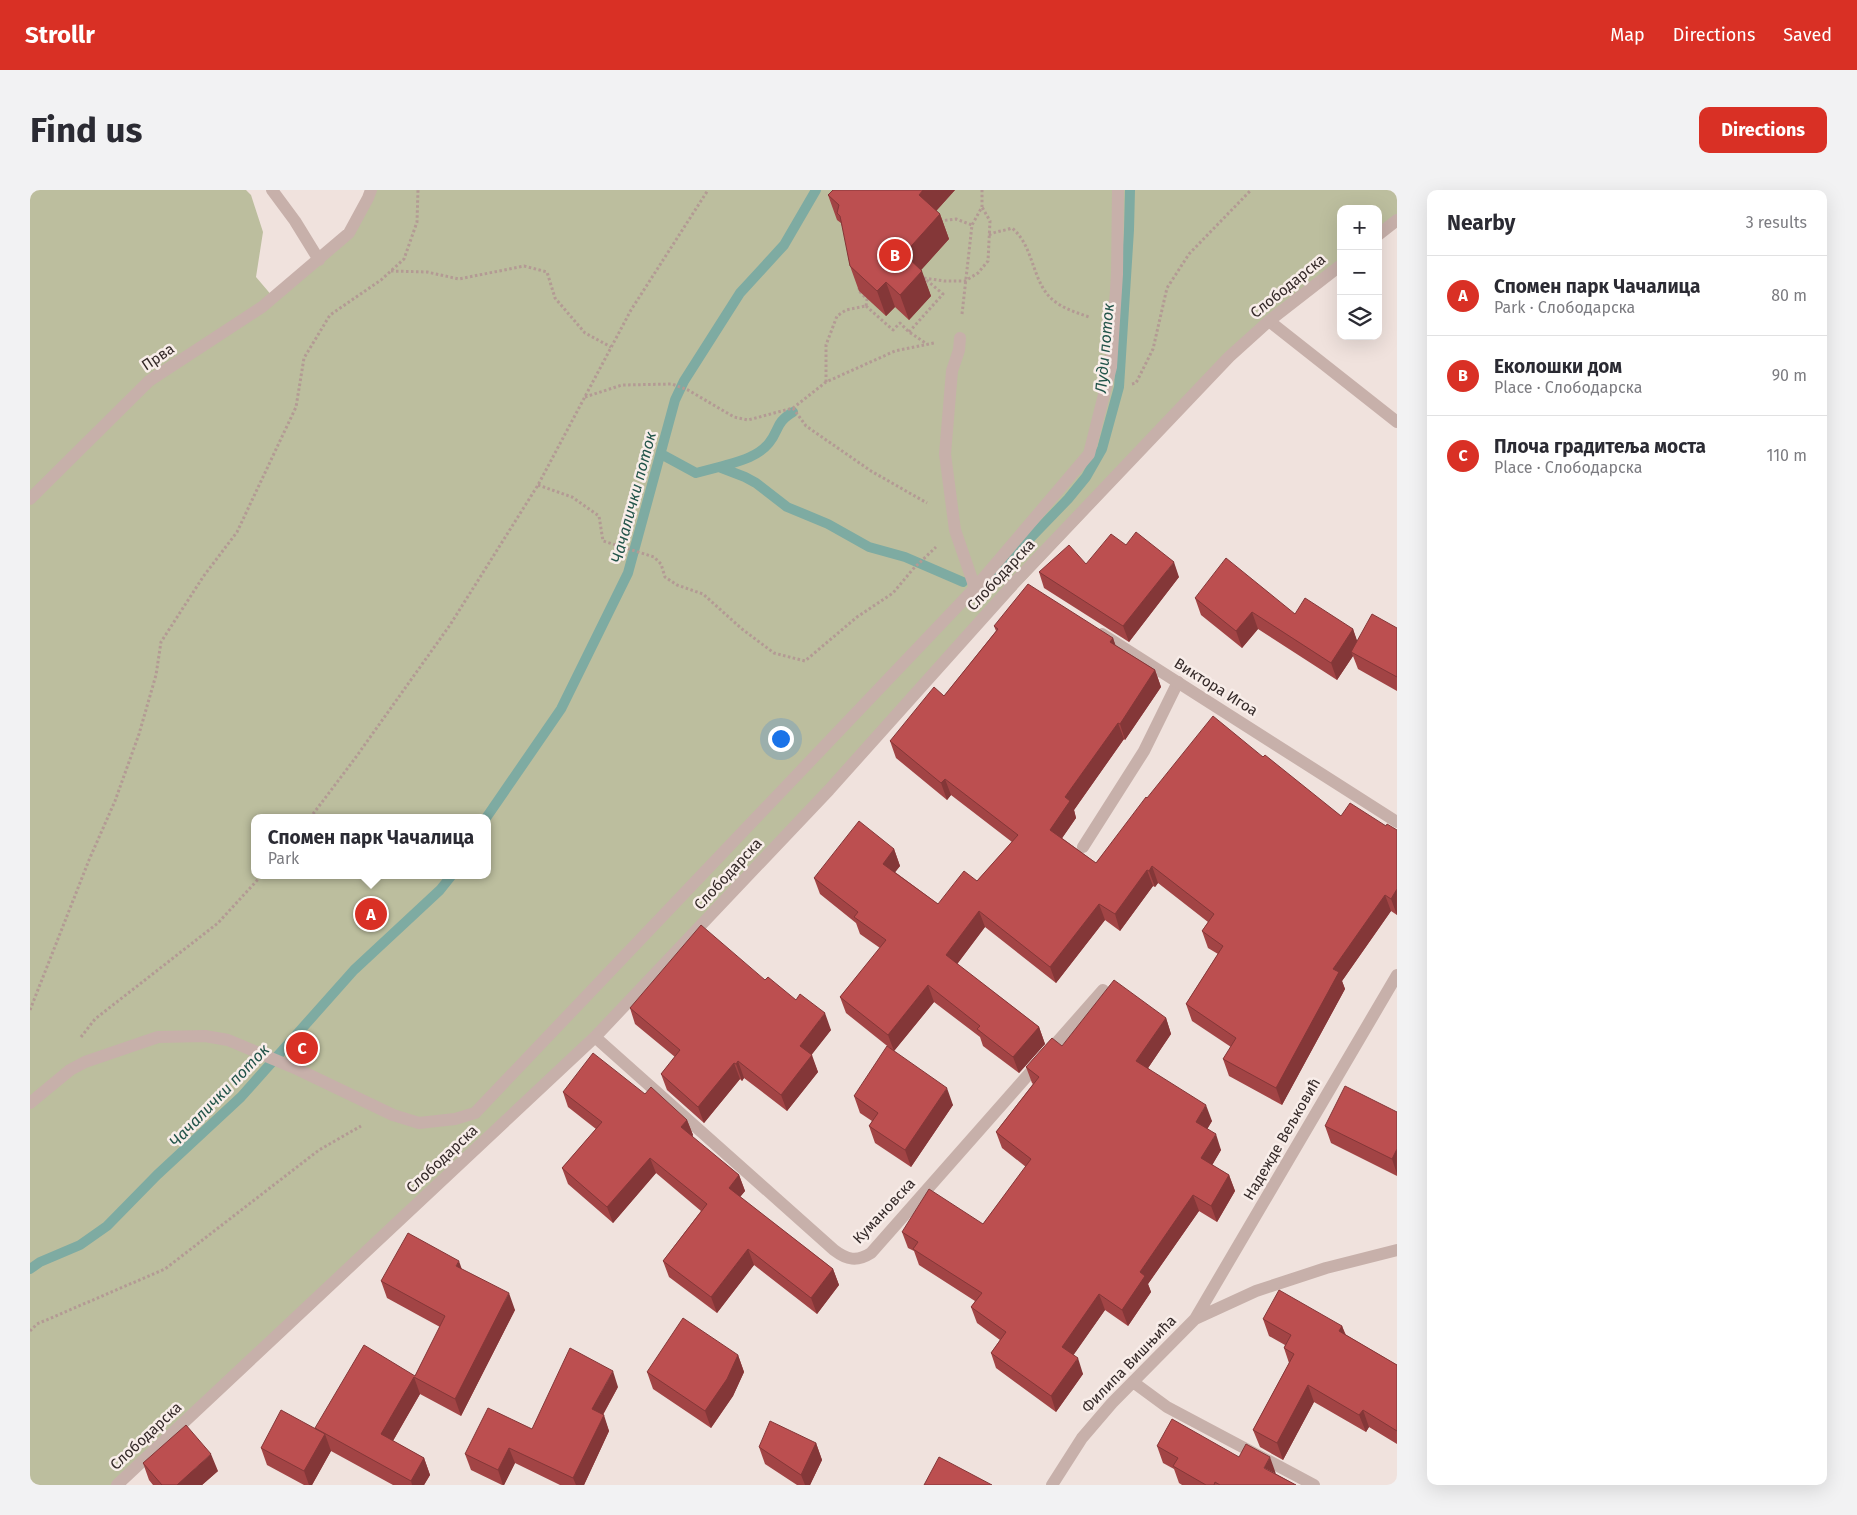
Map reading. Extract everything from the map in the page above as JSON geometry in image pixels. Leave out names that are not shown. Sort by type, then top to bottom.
[{"type":"street","points":[[272,190],[295,221],[319,260]]},
{"type":"street","name":"Прва","points":[[30,499],[149,381],[262,307],[349,233],[371,190]]},
{"type":"street","points":[[30,1103],[70,1070],[85,1062],[158,1037],[219,1037],[297,1069],[387,1112],[419,1123],[455,1119],[475,1113],[975,588],[1089,454],[1111,367],[1117,274],[1118,190]]},
{"type":"street","points":[[1382,232],[1397,220]]},
{"type":"street","name":"Слободарска","points":[[117,1485],[595,1037],[830,790],[1229,357],[1269,321],[1337,268]]},
{"type":"street","points":[[1269,321],[1397,422]]},
{"type":"street","points":[[960,338],[959,350],[952,372],[945,454],[955,530],[975,588]]},
{"type":"street","name":"Виктора Игоа","points":[[1089,626],[1397,822]]},
{"type":"street","points":[[1083,848],[1144,751],[1178,682]]},
{"type":"street","name":"Надежде Вељковић","points":[[1196,1319],[1397,975]]},
{"type":"street","name":"Кумановска","points":[[595,1037],[834,1250],[844,1257],[855,1260],[871,1253],[1103,990]]},
{"type":"street","name":"Филипа Вишњића","points":[[1052,1485],[1082,1438],[1112,1403],[1196,1319],[1256,1291],[1326,1268],[1397,1250]]},
{"type":"street","points":[[1133,1382],[1167,1407],[1314,1485]]},
{"type":"path","points":[[30,1010],[89,860],[115,801],[156,675],[161,642],[203,577],[237,532],[296,407],[304,358],[321,329],[330,315],[404,259],[417,222],[418,190]]},
{"type":"path","points":[[313,814],[450,625],[538,484],[631,310],[708,190]]},
{"type":"path","points":[[909,332],[943,294],[924,278],[944,281],[965,281],[978,273],[988,260],[990,221],[982,207],[982,190]]},
{"type":"path","points":[[1126,386],[1136,383],[1153,349],[1167,288],[1189,254],[1251,190]]},
{"type":"path","points":[[584,398],[622,385],[672,384],[688,390],[734,417],[748,420],[793,408],[826,382],[895,351],[960,338],[972,224],[982,207]]},
{"type":"path","points":[[940,221],[956,219],[972,224]]},
{"type":"path","points":[[989,235],[1012,228],[1020,235],[1031,257],[1038,280],[1046,293],[1055,303],[1079,313]]},
{"type":"path","points":[[390,271],[427,272],[459,279],[524,266],[547,272],[555,298],[585,333],[611,347]]},
{"type":"path","points":[[862,286],[858,290],[867,299],[866,306]]},
{"type":"path","points":[[866,306],[893,330],[900,323],[909,332],[928,344]]},
{"type":"path","points":[[826,382],[826,345],[837,316],[846,310],[866,306]]},
{"type":"path","points":[[793,408],[806,426],[871,471],[953,518]]},
{"type":"path","points":[[538,484],[572,497],[599,516],[603,542],[654,557],[661,564],[665,577],[677,585],[703,594],[742,629],[774,653],[805,661],[857,617],[894,593],[927,555]]},
{"type":"path","points":[[70,1070],[82,1035],[95,1019],[218,923],[258,879]]},
{"type":"path","points":[[30,1331],[37,1324],[165,1269],[319,1150],[387,1112]]},
{"type":"green space","points":[[30,190],[246,190],[251,195],[263,232],[256,277],[273,297],[349,233],[371,190],[1397,190],[1397,220],[1382,232],[1382,205],[1337,205],[1337,268],[1269,321],[595,1037],[117,1485],[30,1485]]},
{"type":"building","points":[[833,190],[923,190],[919,195],[940,214],[904,254],[922,271],[900,295],[886,282],[877,291],[850,266],[840,216],[837,213],[839,205],[828,195]]},
{"type":"building","points":[[1136,532],[1174,562],[1123,626],[1039,572],[1069,545],[1086,564],[1111,534],[1126,545]]},
{"type":"building","points":[[1226,558],[1295,614],[1305,598],[1353,629],[1331,663],[1252,612],[1236,631],[1195,598]]},
{"type":"building","points":[[1028,584],[1113,638],[1110,642],[1155,670],[1120,724],[1118,723],[1065,797],[1070,801],[1050,830],[1096,863],[1146,797],[1213,716],[1263,757],[1265,755],[1341,816],[1350,803],[1386,826],[1387,824],[1397,830],[1397,889],[1391,899],[1385,895],[1333,969],[1339,972],[1276,1088],[1223,1059],[1236,1038],[1186,1004],[1223,946],[1202,931],[1214,914],[1152,866],[1149,871],[1147,870],[1115,914],[1099,904],[1050,967],[979,911],[946,955],[1039,1027],[1013,1057],[977,1029],[980,1026],[928,985],[888,1035],[840,997],[886,940],[854,917],[858,912],[814,878],[859,821],[894,849],[883,864],[938,904],[964,871],[977,881],[1018,835],[945,779],[941,783],[890,741],[934,687],[944,696],[998,629],[994,626]]},
{"type":"building","points":[[1372,614],[1397,628],[1397,677],[1351,652]]},
{"type":"building","points":[[701,925],[765,980],[768,977],[796,1000],[800,994],[825,1013],[800,1046],[812,1055],[781,1095],[738,1061],[736,1064],[734,1063],[698,1107],[661,1074],[680,1050],[630,1008]]},
{"type":"building","points":[[1114,980],[1166,1018],[1136,1061],[1206,1105],[1196,1122],[1216,1134],[1201,1158],[1229,1175],[1211,1206],[1193,1195],[1140,1272],[1145,1276],[1122,1310],[1099,1294],[1062,1347],[1078,1358],[1051,1396],[991,1353],[1006,1332],[971,1307],[982,1293],[913,1249],[918,1242],[902,1232],[929,1189],[983,1224],[1031,1159],[996,1132],[1039,1077],[1026,1067],[1052,1038],[1062,1046]]},
{"type":"building","points":[[887,1046],[947,1088],[905,1150],[869,1126],[878,1113],[854,1096]]},
{"type":"building","points":[[593,1053],[645,1094],[651,1087],[687,1120],[681,1127],[739,1175],[729,1188],[833,1269],[811,1298],[748,1249],[711,1297],[663,1261],[707,1204],[650,1158],[607,1207],[562,1168],[602,1122],[563,1092]]},
{"type":"building","points":[[1345,1086],[1397,1112],[1397,1149],[1392,1159],[1325,1126]]},
{"type":"building","points":[[408,1233],[459,1261],[456,1266],[509,1293],[455,1399],[414,1377],[381,1434],[424,1458],[411,1481],[315,1428],[364,1345],[415,1376],[445,1316],[381,1281]]},
{"type":"building","points":[[1279,1290],[1342,1326],[1339,1331],[1397,1365],[1397,1431],[1363,1410],[1359,1415],[1308,1385],[1277,1443],[1253,1430],[1294,1354],[1284,1348],[1291,1335],[1263,1319]]},
{"type":"building","points":[[683,1318],[738,1355],[727,1379],[705,1411],[647,1372]]},
{"type":"building","points":[[570,1348],[613,1371],[592,1409],[604,1415],[573,1478],[509,1448],[498,1470],[465,1454],[488,1408],[532,1429]]},
{"type":"building","points":[[281,1410],[325,1434],[304,1471],[261,1448]]},
{"type":"building","points":[[1172,1419],[1239,1457],[1246,1444],[1270,1457],[1264,1468],[1296,1485],[1220,1485],[1215,1482],[1214,1485],[1206,1485],[1173,1466],[1178,1458],[1157,1446]]},
{"type":"building","points":[[770,1421],[816,1443],[801,1475],[759,1447]]},
{"type":"building","points":[[186,1425],[211,1454],[177,1485],[162,1485],[143,1463]]},
{"type":"building","points":[[939,1457],[992,1485],[924,1485]]},
{"type":"waterway","name":"Чачалички поток","points":[[489,814],[561,709],[628,573],[675,400],[684,381],[740,293],[784,245],[816,190]]},
{"type":"waterway","name":"Луди поток","points":[[986,584],[1068,499],[1086,477],[1102,449],[1119,387],[1130,190]]},
{"type":"waterway","points":[[719,467],[746,459],[759,452],[769,443],[780,423],[793,412]]},
{"type":"waterway","name":"Луди поток","points":[[661,454],[696,473],[719,467],[745,477],[756,483],[787,507],[828,524],[869,547],[905,557],[963,582]]},
{"type":"waterway","name":"Чачалички поток","points":[[30,1269],[40,1262],[80,1245],[107,1226],[157,1175],[241,1097],[354,970],[440,890],[449,879]]},
{"type":"place","name":"Еколошки дом","points":[[895,255]]},
{"type":"place","name":"Спомен парк Чачалица","points":[[371,914]]},
{"type":"place","name":"Плоча градитеља моста","points":[[302,1048]]}]
